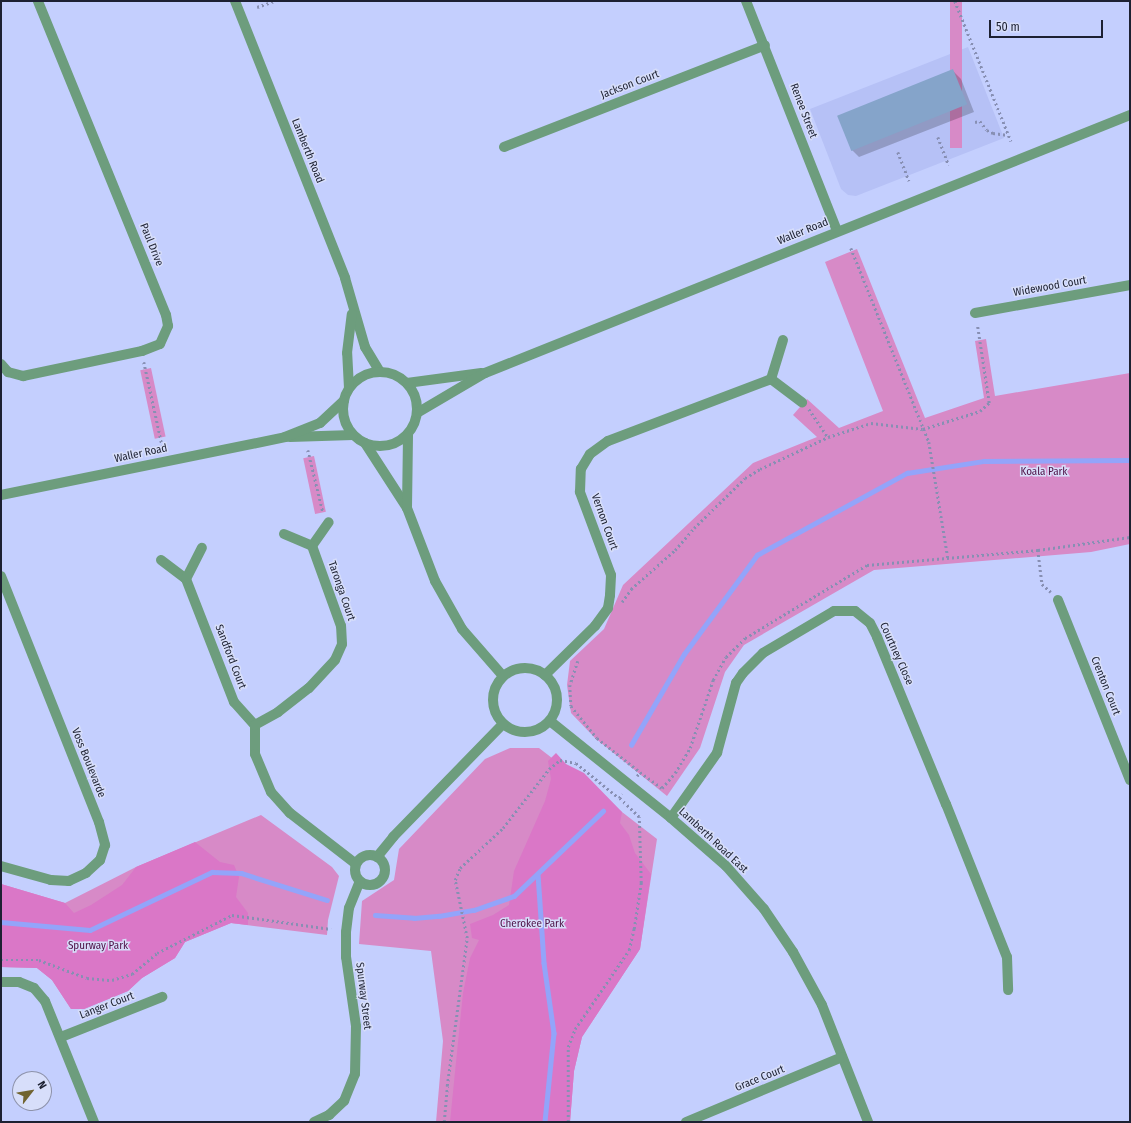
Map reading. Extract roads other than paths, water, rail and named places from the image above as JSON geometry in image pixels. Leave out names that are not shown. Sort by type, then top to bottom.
[{"type":"street","name":"Paul Drive","points":[[1,364],[8,372],[22,376],[142,352],[160,344],[168,326],[166,315],[38,1]]},
{"type":"street","name":"Lamberth Road","points":[[235,1],[345,278],[353,311],[365,347],[380,372]]},
{"type":"street","name":"Renee Street","points":[[746,1],[765,45],[837,231]]},
{"type":"street","name":"Jackson Court","points":[[504,147],[765,45]]},
{"type":"street","name":"Waller Road","points":[[417,413],[485,373],[1130,115]]},
{"type":"street","name":"Widewood Court","points":[[975,313],[1130,285]]},
{"type":"street","name":"Lamberth Road","points":[[349,388],[347,353],[353,311]]},
{"type":"street","points":[[783,340],[771,379],[802,402]]},
{"type":"street","points":[[407,508],[408,434],[417,413],[415,397],[407,383],[390,373],[368,373],[349,388],[344,401],[346,425],[354,435],[365,443],[407,508],[419,544],[439,588],[462,629],[503,676]]},
{"type":"street","name":"Waller Road","points":[[407,383],[485,373]]},
{"type":"street","name":"Vernon Court","points":[[545,675],[595,626],[608,608],[611,575],[580,492],[581,469],[590,454],[608,441],[771,379]]},
{"type":"street","name":"Waller Road","points":[[1,495],[166,462],[285,436],[320,423],[344,401]]},
{"type":"street","points":[[365,443],[388,445],[408,434]]},
{"type":"street","name":"Waller Road","points":[[285,436],[354,435]]},
{"type":"street","points":[[284,534],[312,546],[329,522]]},
{"type":"street","name":"Taronga Court","points":[[255,724],[278,712],[309,688],[335,660],[342,644],[341,626],[312,546]]},
{"type":"street","points":[[161,560],[186,579],[202,548]]},
{"type":"street","name":"Voss Boulevarde","points":[[1,576],[99,822],[105,845],[100,860],[86,873],[69,881],[52,880],[1,866]]},
{"type":"street","name":"Sandford Court","points":[[186,579],[234,702],[255,724]]},
{"type":"street","name":"Crenton Court","points":[[1058,600],[1130,780]]},
{"type":"street","name":"Courtney Close","points":[[671,818],[717,753],[736,683],[743,673],[763,653],[834,611],[854,611],[870,623],[878,637],[946,804],[1007,957],[1008,990]]},
{"type":"street","points":[[524,667],[545,675],[556,692],[557,702],[550,721],[542,728],[527,732],[512,730],[503,724],[495,711],[493,695],[503,676],[512,670],[524,667]]},
{"type":"street","name":"Lamberth Road East","points":[[550,721],[671,818],[726,866],[764,909],[793,952],[822,1005],[868,1122]]},
{"type":"street","points":[[255,724],[255,754],[271,792],[290,813],[356,864]]},
{"type":"street","points":[[378,857],[393,837],[503,724]]},
{"type":"street","points":[[356,864],[366,856],[378,857]]},
{"type":"street","points":[[356,864],[356,875],[360,881],[372,884],[382,878],[384,867],[378,857]]},
{"type":"street","name":"Spurway Street","points":[[314,1122],[329,1115],[344,1101],[355,1074],[356,1026],[346,957],[346,932],[349,908],[360,881]]},
{"type":"street","points":[[1,982],[19,982],[34,988],[45,1001],[61,1037],[94,1122]]},
{"type":"street","name":"Langer Court","points":[[61,1037],[162,997]]},
{"type":"street","name":"Grace Court","points":[[686,1122],[842,1057]]},
{"type":"waterway","points":[[631,745],[684,654],[757,555],[907,473],[984,461],[1130,460]]},
{"type":"waterway","points":[[375,915],[414,918],[439,916],[474,910],[514,896],[603,811]]},
{"type":"waterway","points":[[1,922],[90,930],[212,872],[241,873],[327,900]]},
{"type":"waterway","points":[[538,874],[544,963],[554,1033],[545,1122]]},
{"type":"park label","name":"Koala Park","points":[[1044,472]]},
{"type":"park label","name":"Cherokee Park","points":[[532,924]]},
{"type":"park label","name":"Spurway Park","points":[[98,946]]}]
